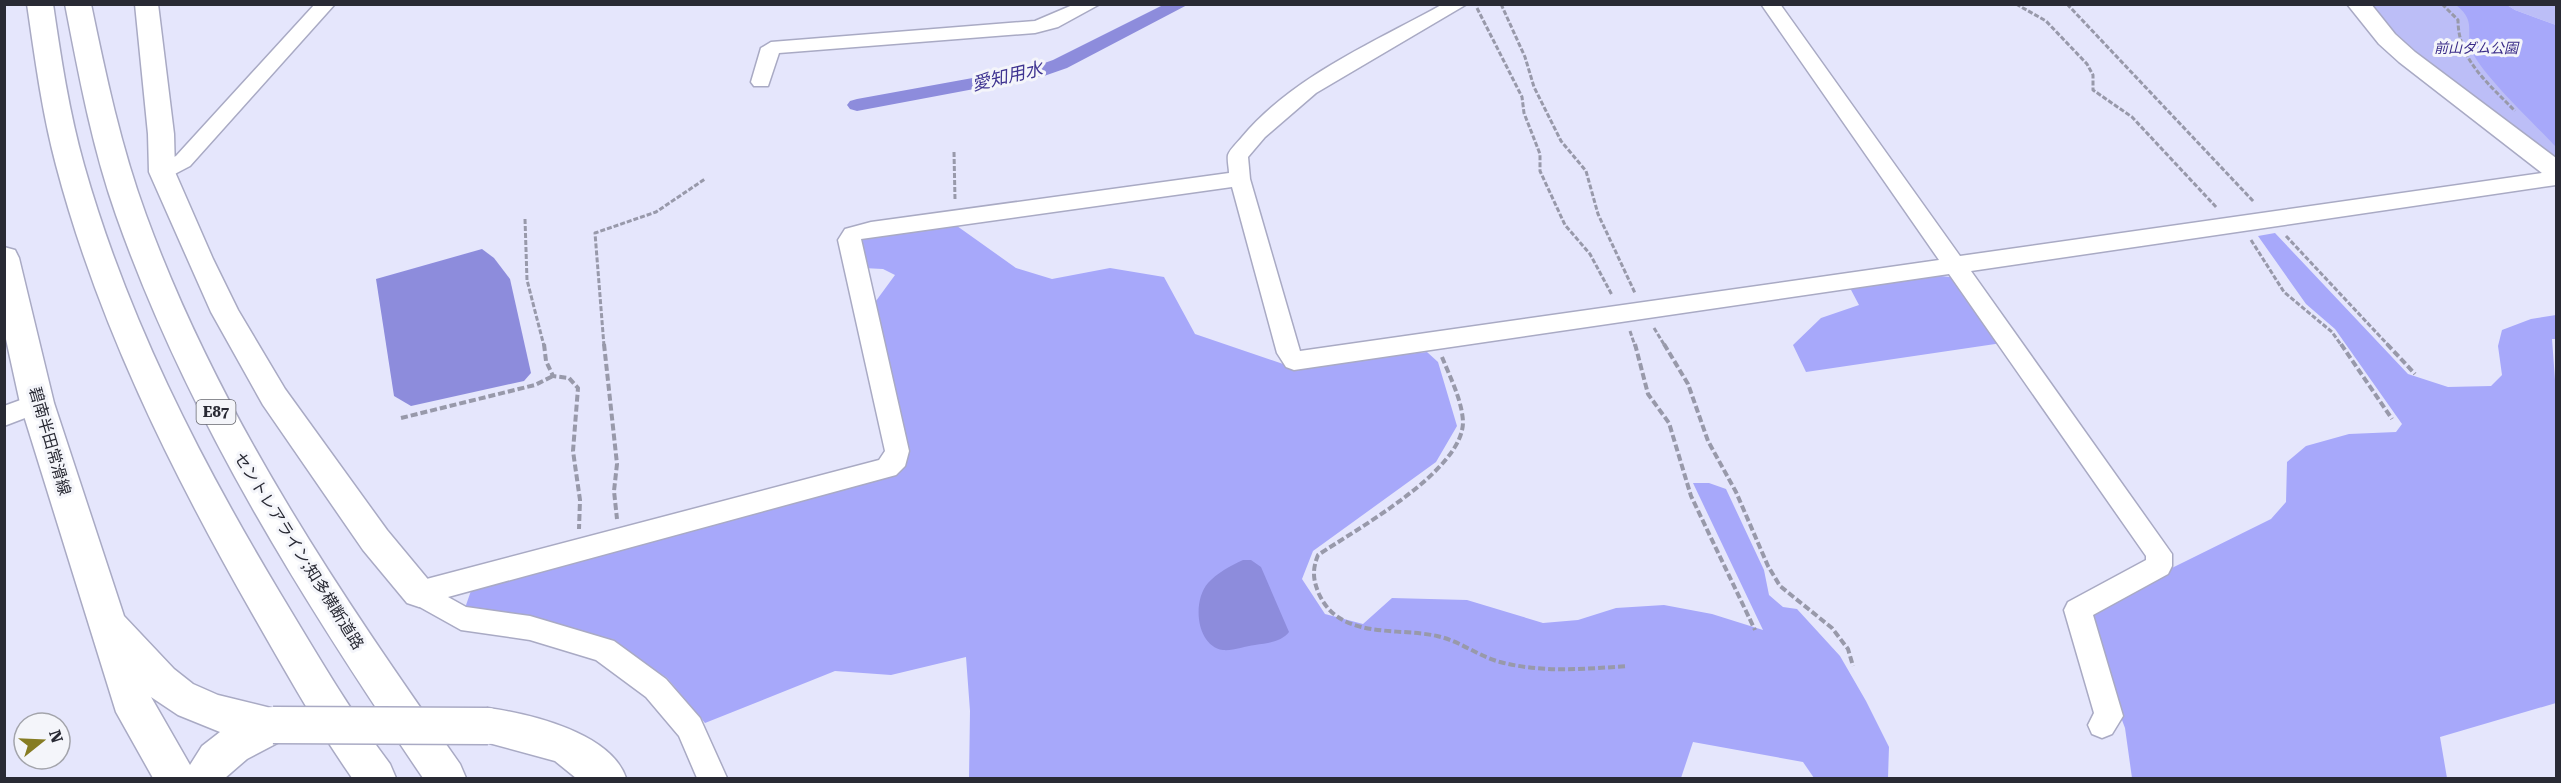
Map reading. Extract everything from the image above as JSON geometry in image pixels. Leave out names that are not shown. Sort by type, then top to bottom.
[{"type":"main road","points":[[40,4],[56,101],[70,164],[89,229],[148,382],[236,553],[351,746],[376,778]]},
{"type":"main road","name":"セントレアライン;知多横断道路","points":[[78,4],[105,138],[152,272],[190,357],[230,440],[275,517],[446,778]]},
{"type":"main road","name":"碧南半田常滑線","points":[[4,258],[37,403],[136,712],[174,778]]},
{"type":"main road","name":"碧南半田常滑線","points":[[107,621],[169,688],[212,711],[242,720],[273,725],[488,726],[510,729],[567,746],[606,778]]},
{"type":"main road","name":"碧南半田常滑線","points":[[204,778],[220,754],[240,740],[273,725]]},
{"type":"street","points":[[146,4],[161,134],[162,172],[172,200],[225,312],[274,397],[375,540],[419,593],[461,618],[530,628],[604,650],[656,688],[690,727],[712,778]]},
{"type":"street","points":[[162,172],[183,161],[326,4]]},
{"type":"street","points":[[761,82],[771,48],[1035,27],[1052,23],[1091,4]]},
{"type":"street","points":[[1458,4],[1315,84],[1255,132],[1238,156],[1240,179],[1289,353],[1294,361],[2556,178]]},
{"type":"street","points":[[1770,4],[1957,265],[2159,554],[2159,566],[2078,610],[2109,716],[2102,725]]},
{"type":"street","points":[[2358,4],[2387,39],[2408,57],[2556,171]]},
{"type":"street","points":[[419,593],[878,472],[892,465],[897,451],[849,237],[871,229],[1240,179]]},
{"type":"street","points":[[4,417],[37,403]]},
{"type":"path","points":[[1502,4],[1525,57],[1534,87],[1561,141],[1586,171],[1598,214],[1644,312],[1688,384],[1708,441],[1736,492],[1768,566],[1780,586],[1832,628],[1848,649],[1853,666]]},
{"type":"path","points":[[2016,4],[2046,21],[2091,70],[2093,90],[2132,117],[2172,157],[2196,187],[2260,251],[2284,292],[2332,332],[2392,419]]},
{"type":"path","points":[[2067,4],[2415,374]]},
{"type":"path","points":[[2442,4],[2458,21],[2460,44],[2479,75],[2518,113]]},
{"type":"path","points":[[954,152],[955,219]]},
{"type":"path","points":[[618,540],[614,491],[617,464],[600,313],[595,233],[656,212],[705,179]]},
{"type":"path","points":[[525,219],[527,280],[545,349],[546,362],[553,376]]},
{"type":"path","points":[[1437,342],[1458,399],[1462,428],[1438,470],[1426,482],[1318,555],[1312,567],[1314,585],[1328,611],[1344,622],[1397,633],[1448,639],[1484,657],[1532,669],[1561,672],[1628,666]]},
{"type":"path","points":[[401,418],[536,386],[553,376],[569,378],[578,388],[573,451],[580,500],[578,550]]},
{"type":"green space","name":"前山ダム公園","points":[[2367,5],[2491,5],[2556,62],[2556,161],[2433,69]]},
{"type":"green space","points":[[2456,5],[2507,5],[2556,25],[2556,147],[2483,69],[2470,46],[2466,15]]},
{"type":"green space","points":[[2507,5],[2556,5],[2556,25],[2515,10]]},
{"type":"green space","points":[[957,226],[1016,268],[1052,279],[1110,268],[1164,277],[1195,334],[1289,366],[1427,352],[1438,362],[1457,426],[1436,462],[1313,551],[1302,579],[1325,614],[1363,624],[1392,598],[1467,600],[1543,623],[1578,620],[1616,608],[1664,605],[1712,614],[1763,630],[1693,483],[1709,483],[1726,489],[1764,570],[1769,595],[1783,607],[1797,609],[1840,656],[1866,701],[1889,747],[1888,778],[1814,778],[1803,762],[1693,742],[1681,778],[969,778],[970,711],[966,657],[891,675],[835,671],[705,723],[667,678],[612,641],[465,608],[473,585],[897,466],[873,305],[895,275],[883,269],[863,268],[856,238],[885,231]]},
{"type":"green space","points":[[2275,233],[2408,374],[2448,387],[2491,386],[2502,375],[2498,346],[2502,330],[2531,319],[2556,315],[2556,339],[2552,339],[2556,393],[2556,703],[2440,737],[2447,778],[2132,778],[2125,728],[2090,635],[2090,621],[2095,606],[2271,519],[2286,502],[2287,462],[2306,446],[2349,434],[2396,432],[2402,424],[2335,329],[2306,304],[2258,236]]},
{"type":"green space","points":[[1931,275],[1950,277],[1962,284],[2002,343],[1806,372],[1793,345],[1821,318],[1859,305],[1850,288]]},
{"type":"shaded area","points":[[482,249],[494,258],[510,279],[531,373],[524,381],[411,406],[394,396],[376,279]]},
{"type":"shaded area","points":[[1243,560],[1251,560],[1261,567],[1289,632],[1274,642],[1223,650],[1214,647],[1202,632],[1199,622],[1200,600],[1203,591],[1212,579]]},
{"type":"waterway","name":"愛知用水","points":[[857,105],[1037,72],[1060,64],[1180,4]]}]
